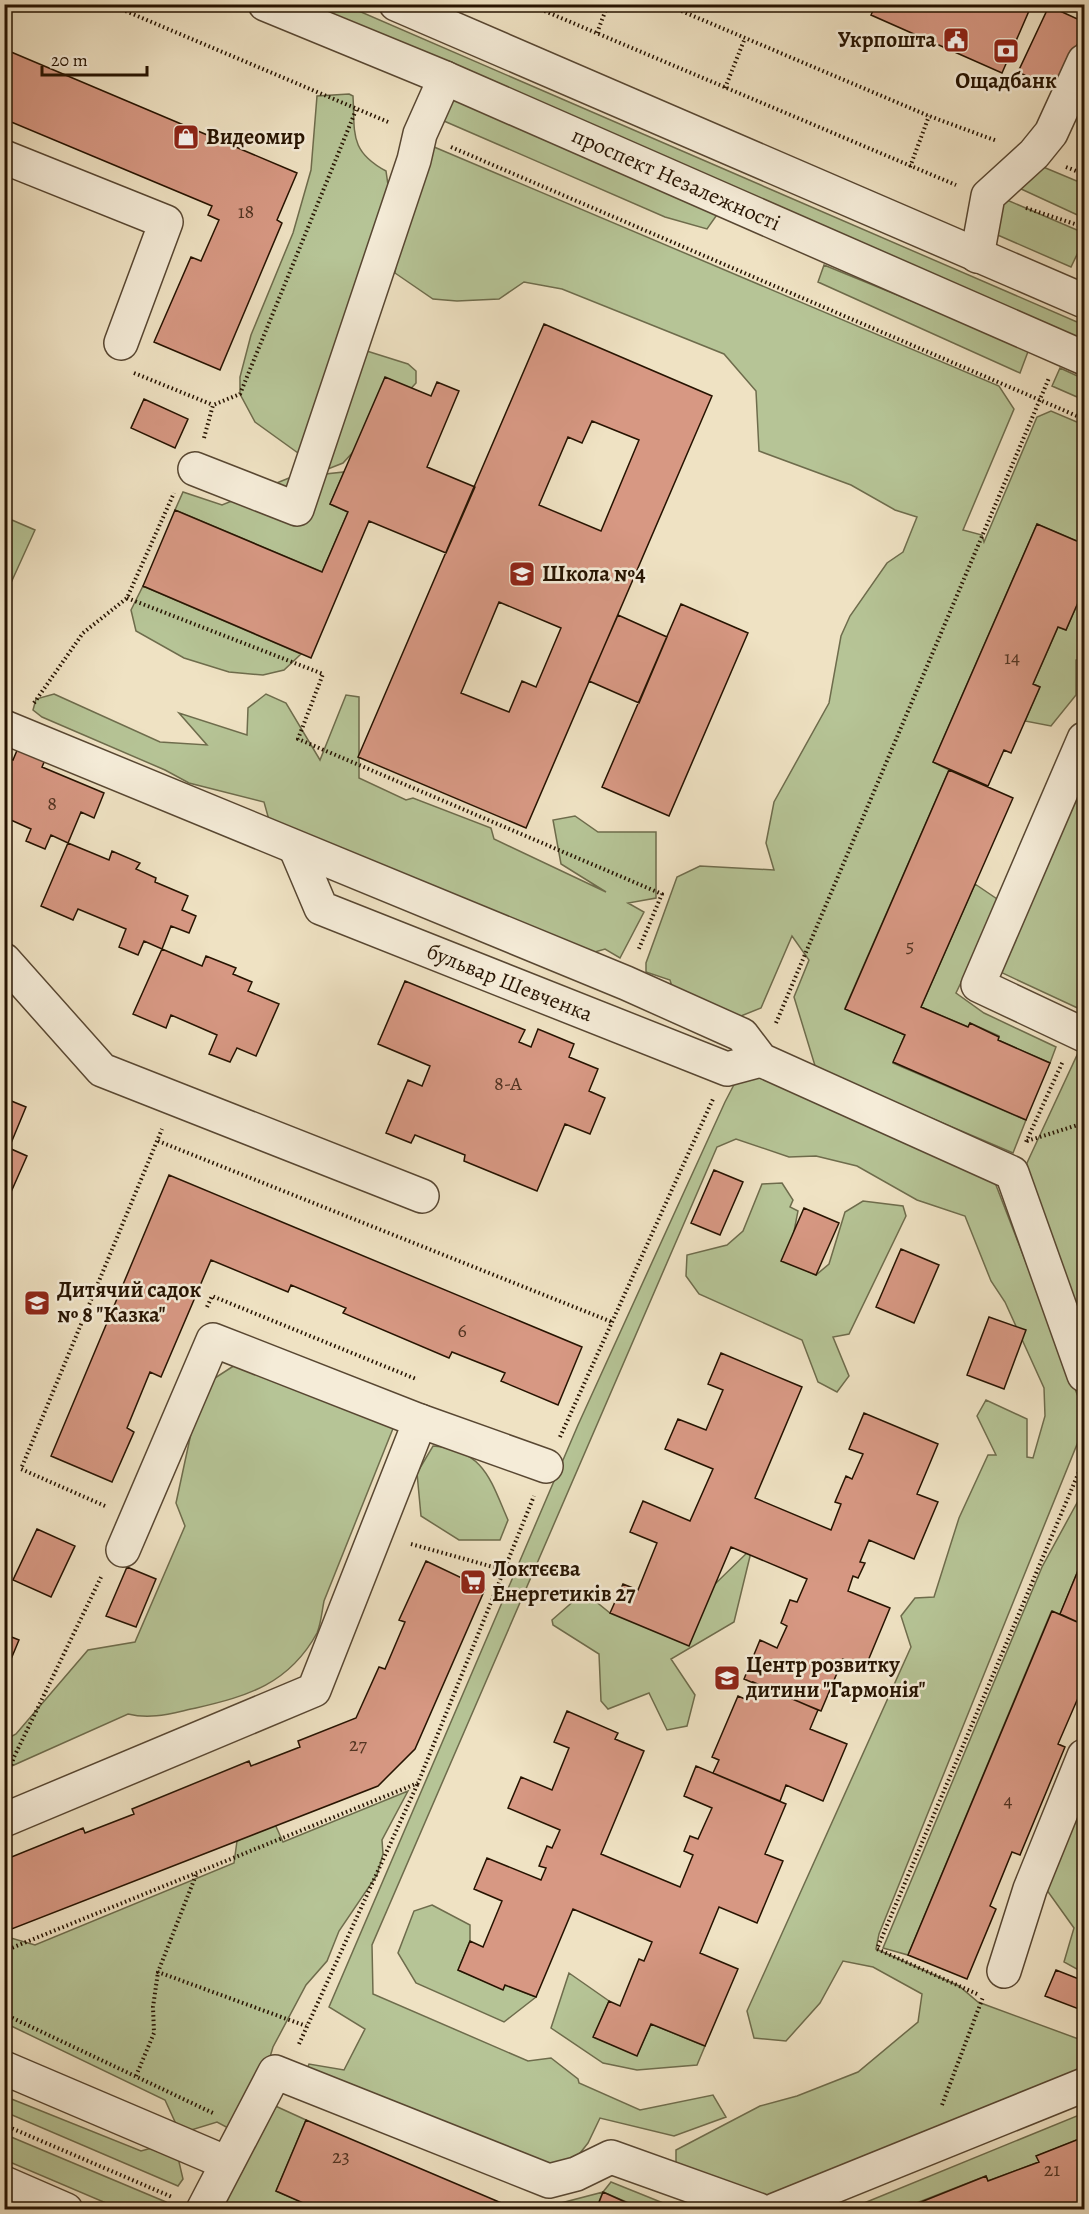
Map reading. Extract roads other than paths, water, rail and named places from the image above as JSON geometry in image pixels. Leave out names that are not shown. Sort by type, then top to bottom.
[{"type":"street","name":"проспект Незалежності","points":[[265,4],[445,78],[1084,358]]},
{"type":"street","points":[[396,4],[1084,301]]},
{"type":"street","points":[[977,256],[988,196],[1034,154],[1051,133],[1084,61]]},
{"type":"street","points":[[195,469],[297,508],[414,160],[420,134],[445,78]]},
{"type":"street","points":[[4,157],[166,222],[121,343]]},
{"type":"street","name":"бульвар Шевченка","points":[[12,730],[296,849],[626,983],[742,1035],[761,1060],[1012,1173],[1084,1375]]},
{"type":"street","points":[[1080,1033],[978,986],[1084,739]]},
{"type":"street","name":"бульвар Шевченка","points":[[296,849],[321,908],[727,1069],[761,1060]]},
{"type":"street","points":[[4,960],[102,1070],[422,1196]]},
{"type":"street","points":[[114,1559],[136,1519],[213,1340],[420,1422],[553,1452]]},
{"type":"street","points":[[4,1820],[314,1690],[420,1422]]},
{"type":"street","points":[[1005,1971],[1030,1889],[1084,1756]]},
{"type":"street","points":[[4,2068],[227,2163]]},
{"type":"street","points":[[191,2205],[227,2163],[276,2072],[549,2181],[576,2174],[611,2157],[759,2210]]},
{"type":"street","points":[[775,2210],[1084,2085]]},
{"type":"street","points":[[4,2183],[66,2210]]},
{"type":"place","name":"Укрпошта","points":[[956,40]]},
{"type":"place","name":"Ощадбанк","points":[[1006,51]]},
{"type":"place","name":"Видеомир","points":[[186,137]]},
{"type":"place","name":"Школа №4","points":[[522,574]]},
{"type":"place","name":"Дитячий садок № 8 \"Казка\"","points":[[37,1303]]},
{"type":"place","name":"Локтєєва Енергетиків 27","points":[[473,1582]]},
{"type":"place","name":"Центр розвитку дитини \"Гармонія\"","points":[[727,1678]]}]
